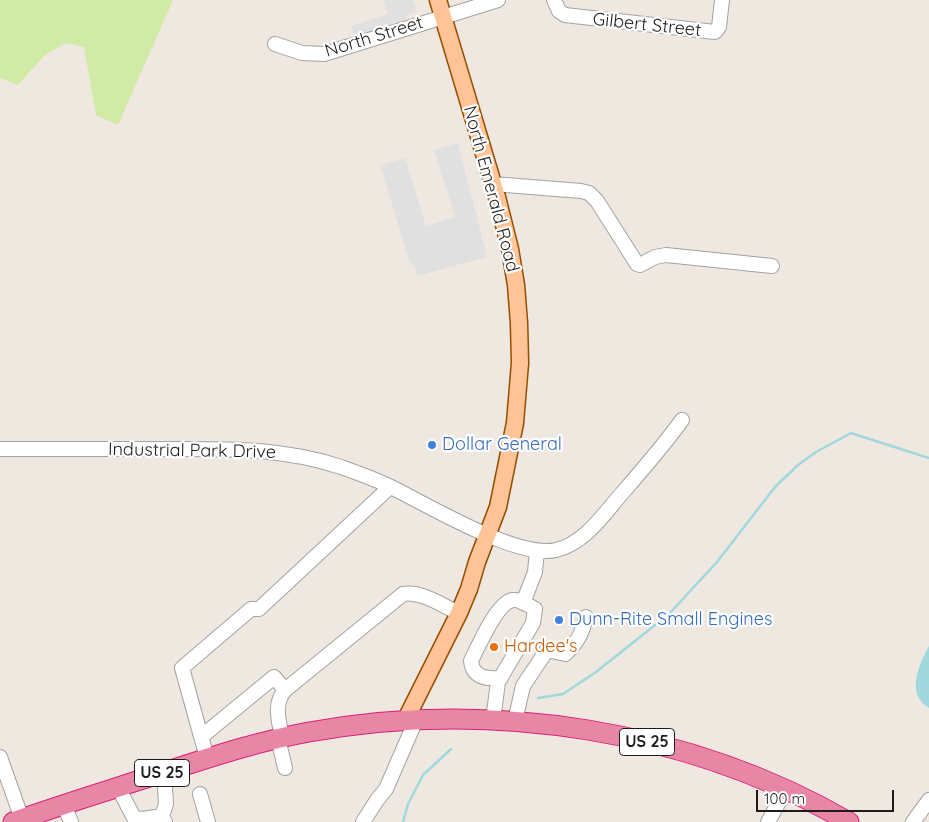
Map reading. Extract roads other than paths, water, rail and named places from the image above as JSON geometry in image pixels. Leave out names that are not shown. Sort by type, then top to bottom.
[{"type":"highway","name":"US 25","points":[[19,821],[67,814],[118,787],[207,758],[280,738],[355,725],[410,720],[493,720],[553,725],[610,734],[654,744],[708,760],[786,789],[849,822]]},
{"type":"main road","name":"North Emerald Road","points":[[410,720],[469,589],[498,507],[515,422],[520,363],[516,285],[510,249],[493,184],[438,0]]},
{"type":"street","name":"North Street","points":[[276,44],[302,53],[324,54],[498,0]]},
{"type":"street","name":"Gilbert Street","points":[[554,0],[559,11],[565,15],[715,32],[719,27],[722,0]]},
{"type":"street","points":[[493,184],[572,190],[589,194],[597,201],[637,264],[666,255],[772,266]]},
{"type":"street","points":[[523,603],[535,572],[537,551],[558,549],[575,542],[587,532],[657,454],[682,420]]},
{"type":"street","name":"Industrial Park Drive","points":[[0,449],[259,450],[287,454],[320,461],[363,475],[465,525],[537,551]]},
{"type":"street","points":[[207,758],[182,668],[251,609],[259,609],[390,487]]},
{"type":"street","points":[[285,768],[280,738],[278,706],[279,697],[285,690],[403,594],[412,592],[458,614]]},
{"type":"street","points":[[493,720],[498,682],[501,678],[533,623],[535,609],[512,600],[499,610],[470,661],[471,666],[479,677],[487,679],[501,678]]},
{"type":"street","points":[[515,721],[523,686],[534,668],[547,650],[565,654],[573,648],[584,627],[586,617]]},
{"type":"street","points":[[201,737],[274,677],[285,690]]},
{"type":"street","points":[[363,822],[386,789],[410,720]]},
{"type":"street","points":[[0,757],[19,821]]},
{"type":"street","points":[[118,787],[134,818],[164,819],[166,804],[164,772]]},
{"type":"street","points":[[768,822],[786,789]]},
{"type":"street","points":[[200,794],[208,822]]},
{"type":"street","points":[[913,822],[929,800]]},
{"type":"water","points":[[929,646],[929,708],[917,695],[916,679],[921,661]]},
{"type":"waterway","points":[[538,698],[563,694],[596,672],[669,614],[717,562],[775,487],[798,465],[816,452],[851,433],[929,458]]},
{"type":"waterway","points":[[403,822],[408,804],[423,775],[451,749]]},
{"type":"place","name":"Dollar General","points":[[432,445]]},
{"type":"place","name":"Dunn-Rite Small Engines","points":[[559,620]]},
{"type":"place","name":"Hardee's","points":[[494,647]]}]
